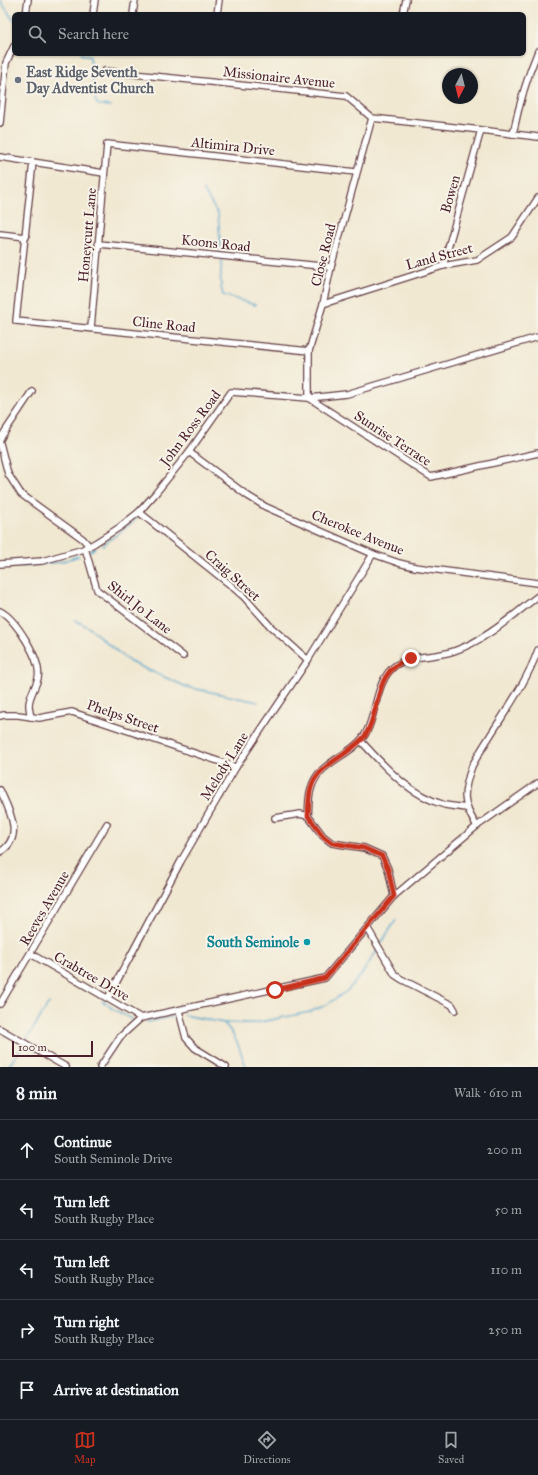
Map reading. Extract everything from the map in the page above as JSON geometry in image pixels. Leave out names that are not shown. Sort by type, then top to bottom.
[{"type":"street","points":[[26,12],[28,0]]},
{"type":"street","points":[[94,12],[95,0]]},
{"type":"street","points":[[133,12],[135,0]]},
{"type":"street","points":[[217,12],[219,0]]},
{"type":"street","points":[[403,12],[406,0]]},
{"type":"street","points":[[0,123],[6,63],[12,50]]},
{"type":"street","points":[[513,134],[525,84],[538,51]]},
{"type":"street","name":"Missionaire Avenue","points":[[105,71],[346,96],[372,118]]},
{"type":"street","points":[[372,118],[538,138]]},
{"type":"street","name":"Close Road","points":[[310,398],[309,351],[323,304],[331,267],[356,172],[372,118]]},
{"type":"street","name":"Bowen","points":[[443,266],[481,130]]},
{"type":"street","name":"Altimira Drive","points":[[107,144],[356,172]]},
{"type":"street","name":"Honeycutt Lane","points":[[91,328],[107,144]]},
{"type":"street","points":[[0,157],[104,173]]},
{"type":"street","points":[[0,234],[26,237],[33,162]]},
{"type":"street","name":"Land Street","points":[[323,304],[443,266],[477,260],[512,237],[538,198]]},
{"type":"street","name":"Cline Road","points":[[26,237],[16,321],[309,351]]},
{"type":"street","name":"Koons Road","points":[[98,244],[331,267]]},
{"type":"street","name":"John Ross Road","points":[[0,564],[42,560],[87,547],[120,527],[139,512],[189,452],[231,392],[310,398],[347,394],[538,336]]},
{"type":"street","points":[[0,439],[32,391]]},
{"type":"street","name":"Sunrise Terrace","points":[[310,398],[432,478],[538,453]]},
{"type":"street","points":[[0,443],[8,474],[21,494],[83,539],[87,547]]},
{"type":"street","name":"Cherokee Avenue","points":[[189,452],[248,496],[266,507],[373,554],[415,567],[538,583]]},
{"type":"street","name":"Craig Street","points":[[139,512],[244,597],[271,627],[308,660]]},
{"type":"street","name":"Shirl Jo Lane","points":[[87,547],[97,590],[183,656]]},
{"type":"street","name":"Melody Lane","points":[[108,998],[181,861],[236,767],[308,660],[373,554]]},
{"type":"street","points":[[308,816],[311,788],[322,770],[361,741],[372,719],[379,694],[389,670],[411,658],[453,652],[471,644],[489,634],[538,596]]},
{"type":"street","points":[[0,611],[6,614],[18,628],[33,653],[38,677],[29,704],[31,717]]},
{"type":"street","points":[[477,826],[466,808],[465,795],[467,779],[472,766],[533,665],[538,650]]},
{"type":"street","name":"Phelps Street","points":[[0,716],[4,715],[39,718],[72,712],[236,767]]},
{"type":"street","points":[[361,741],[390,772],[410,788],[427,798],[445,804],[466,808]]},
{"type":"street","points":[[100,1067],[120,1037],[141,1018],[179,1011],[325,978],[368,929],[394,896],[477,826],[538,783]]},
{"type":"street","points":[[0,790],[11,816],[14,828],[12,840],[7,847],[0,852]]},
{"type":"street","points":[[275,818],[300,814],[308,816],[323,836],[332,843],[364,848],[382,856],[388,869],[394,896]]},
{"type":"street","name":"Reeves Avenue","points":[[0,1004],[107,824]]},
{"type":"street","points":[[368,929],[396,975],[452,1005],[455,1010]]},
{"type":"street","name":"Crabtree Drive","points":[[31,954],[141,1018]]},
{"type":"street","points":[[179,1011],[186,1038],[195,1048],[226,1067]]},
{"type":"street","points":[[0,1029],[66,1067]]},
{"type":"waterway","points":[[0,0],[12,18]]},
{"type":"waterway","points":[[87,56],[90,57],[96,103],[111,106]]},
{"type":"waterway","points":[[203,190],[218,214],[221,251]]},
{"type":"waterway","points":[[222,260],[221,282],[223,295],[255,305]]},
{"type":"waterway","points":[[103,545],[137,519]]},
{"type":"waterway","points":[[90,551],[95,548]]},
{"type":"waterway","points":[[11,567],[60,562],[79,556]]},
{"type":"waterway","points":[[75,620],[88,627],[130,662],[187,687],[258,702]]},
{"type":"waterway","points":[[380,945],[396,920]]},
{"type":"waterway","points":[[184,1015],[224,1023],[255,1023],[310,1012],[328,1004],[348,990],[361,975],[378,949]]},
{"type":"waterway","points":[[102,1001],[132,1020]]},
{"type":"waterway","points":[[27,1039],[49,1003]]},
{"type":"waterway","points":[[147,1022],[176,1016]]},
{"type":"waterway","points":[[224,1023],[235,1039],[246,1067]]},
{"type":"waterway","points":[[8,1067],[22,1047]]},
{"type":"place","name":"East Ridge Seventh Day Adventist Church","points":[[18,80]]},
{"type":"place","name":"South Seminole","points":[[307,942]]},
{"type":"route","points":[[275,990],[325,978],[394,896],[392,882],[382,856],[364,848],[332,843],[323,836],[308,816],[311,788],[315,780],[322,770],[361,741],[372,719],[379,694],[389,670],[411,658]]}]
